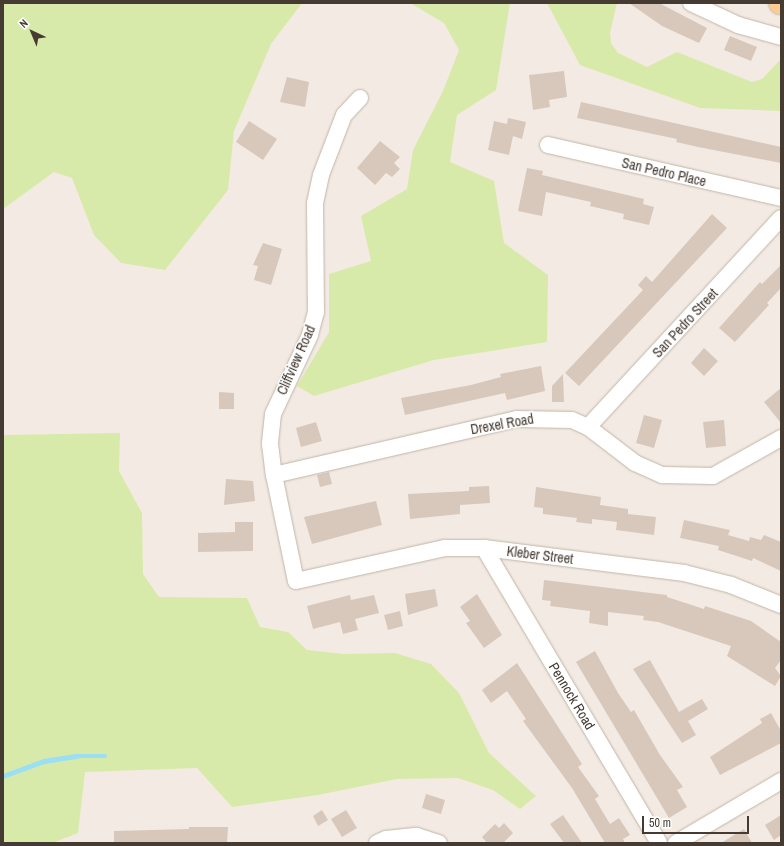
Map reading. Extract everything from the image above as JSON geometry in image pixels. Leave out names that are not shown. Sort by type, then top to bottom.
[{"type":"street","points":[[691,3],[738,25],[781,37]]},
{"type":"street","name":"Cliffview Road","points":[[296,581],[274,475],[270,444],[273,414],[310,335],[316,312],[314,236],[321,175],[344,115],[360,98]]},
{"type":"street","name":"San Pedro Place","points":[[548,145],[781,198]]},
{"type":"street","name":"San Pedro Street","points":[[588,427],[781,218]]},
{"type":"street","name":"Drexel Road","points":[[274,475],[517,418],[572,420],[588,427],[634,463],[649,471],[668,475],[713,476],[781,438]]},
{"type":"street","name":"Kleber Street","points":[[296,581],[445,548],[484,548],[684,573],[731,585],[781,605]]},
{"type":"street","name":"Pennock Road","points":[[484,548],[659,843]]},
{"type":"street","points":[[676,843],[781,781]]},
{"type":"street","points":[[378,843],[386,839],[417,836],[439,843]]},
{"type":"green space","points":[[3,3],[302,3],[271,44],[234,131],[228,190],[165,270],[121,263],[94,235],[72,178],[54,172],[3,209]]},
{"type":"green space","points":[[410,3],[510,3],[496,90],[457,115],[450,162],[494,181],[504,243],[548,275],[547,342],[434,360],[314,396],[297,386],[329,332],[329,274],[371,261],[361,216],[407,189],[413,150],[443,91],[459,50],[444,23]]},
{"type":"green space","points":[[547,3],[617,3],[610,33],[611,43],[618,53],[647,67],[677,52],[752,82],[762,79],[781,59],[781,111],[700,108],[580,65]]},
{"type":"green space","points":[[120,433],[119,471],[142,513],[143,574],[159,597],[247,598],[260,627],[288,632],[307,650],[344,654],[395,653],[431,664],[459,693],[489,753],[536,796],[520,809],[493,790],[458,778],[397,779],[318,795],[232,807],[197,768],[85,772],[78,833],[52,843],[3,843],[3,435]]},
{"type":"building","points":[[629,3],[659,3],[707,28],[699,43],[662,26]]},
{"type":"building","points":[[730,36],[757,47],[751,61],[724,50]]},
{"type":"building","points":[[564,71],[567,97],[549,100],[550,107],[533,110],[529,75]]},
{"type":"building","points":[[287,77],[309,82],[305,107],[280,102]]},
{"type":"building","points":[[581,102],[781,147],[781,163],[698,147],[676,142],[677,139],[577,118]]},
{"type":"building","points":[[508,118],[526,122],[522,139],[513,136],[509,155],[488,150],[494,121],[507,124]]},
{"type":"building","points":[[249,121],[277,139],[263,160],[236,142]]},
{"type":"building","points":[[380,141],[400,157],[394,163],[400,169],[392,177],[386,173],[375,185],[357,168]]},
{"type":"building","points":[[527,168],[543,171],[542,175],[644,199],[643,204],[654,207],[649,225],[623,219],[624,214],[590,206],[591,202],[546,192],[542,216],[518,211]]},
{"type":"building","points":[[712,214],[727,228],[579,386],[565,373],[643,290],[638,285],[646,276],[652,282]]},
{"type":"building","points":[[263,243],[282,249],[271,285],[254,280],[258,266],[253,265]]},
{"type":"building","points":[[781,265],[781,288],[767,303],[769,305],[735,342],[719,328],[760,282],[762,284]]},
{"type":"building","points":[[704,348],[718,361],[704,376],[691,363]]},
{"type":"building","points":[[541,366],[545,391],[507,400],[505,393],[405,415],[401,398],[471,385],[501,377],[500,374]]},
{"type":"building","points":[[563,374],[564,402],[552,402],[552,386]]},
{"type":"building","points":[[781,388],[781,423],[764,402]]},
{"type":"building","points":[[219,392],[234,393],[234,409],[219,409]]},
{"type":"building","points":[[644,415],[662,420],[654,448],[636,443]]},
{"type":"building","points":[[724,420],[726,446],[706,448],[703,422]]},
{"type":"building","points":[[316,422],[322,441],[301,447],[296,428]]},
{"type":"building","points":[[329,472],[332,484],[320,487],[317,475]]},
{"type":"building","points":[[226,479],[253,481],[255,501],[224,505]]},
{"type":"building","points":[[489,486],[490,503],[460,505],[460,514],[410,519],[408,494],[469,491],[469,487]]},
{"type":"building","points":[[536,487],[601,497],[600,505],[628,509],[628,514],[656,517],[654,535],[616,530],[617,522],[592,519],[592,524],[576,522],[577,518],[543,514],[543,508],[534,507]]},
{"type":"building","points":[[376,501],[382,525],[312,544],[304,517]]},
{"type":"building","points":[[684,520],[730,530],[728,535],[749,541],[750,537],[761,540],[764,535],[781,542],[781,571],[753,558],[752,561],[718,550],[719,546],[680,538]]},
{"type":"building","points":[[235,522],[253,522],[253,551],[198,552],[198,533],[235,532]]},
{"type":"building","points":[[544,580],[667,595],[667,597],[704,609],[705,606],[751,621],[781,642],[781,660],[775,668],[781,676],[775,686],[727,656],[731,646],[658,622],[643,620],[644,616],[608,612],[608,626],[589,623],[590,611],[550,606],[551,601],[542,600]]},
{"type":"building","points":[[435,589],[438,606],[408,615],[405,594]]},
{"type":"building","points":[[477,594],[502,635],[484,648],[466,623],[470,621],[460,607]]},
{"type":"building","points":[[350,595],[351,600],[374,595],[379,613],[355,619],[358,630],[343,634],[340,622],[313,629],[307,606]]},
{"type":"building","points":[[400,611],[403,626],[388,630],[384,615]]},
{"type":"building","points":[[595,651],[618,693],[631,712],[634,710],[660,755],[683,787],[677,790],[687,807],[669,818],[576,662]]},
{"type":"building","points":[[650,660],[679,712],[702,699],[708,709],[688,721],[696,735],[682,743],[633,669]]},
{"type":"building","points":[[517,663],[582,764],[578,767],[599,796],[595,799],[610,824],[619,818],[630,835],[623,839],[625,843],[605,843],[572,788],[523,721],[526,719],[507,691],[491,703],[482,690]]},
{"type":"building","points":[[771,713],[781,731],[781,743],[720,775],[710,757],[762,723],[760,719]]},
{"type":"building","points":[[426,794],[445,800],[441,814],[422,808]]},
{"type":"building","points":[[322,810],[328,820],[318,826],[313,816]]},
{"type":"building","points":[[346,810],[357,828],[342,837],[331,819]]},
{"type":"building","points":[[563,815],[582,843],[564,843],[550,824]]},
{"type":"building","points":[[781,815],[781,835],[774,840],[765,825]]},
{"type":"building","points":[[504,823],[513,833],[503,843],[487,843],[482,837],[495,824],[499,828]]},
{"type":"building","points":[[189,827],[228,827],[227,843],[114,843],[114,831],[189,829]]},
{"type":"building","points":[[744,829],[752,843],[721,843]]},
{"type":"waterway","points":[[3,776],[44,761],[77,756],[105,756]]}]
